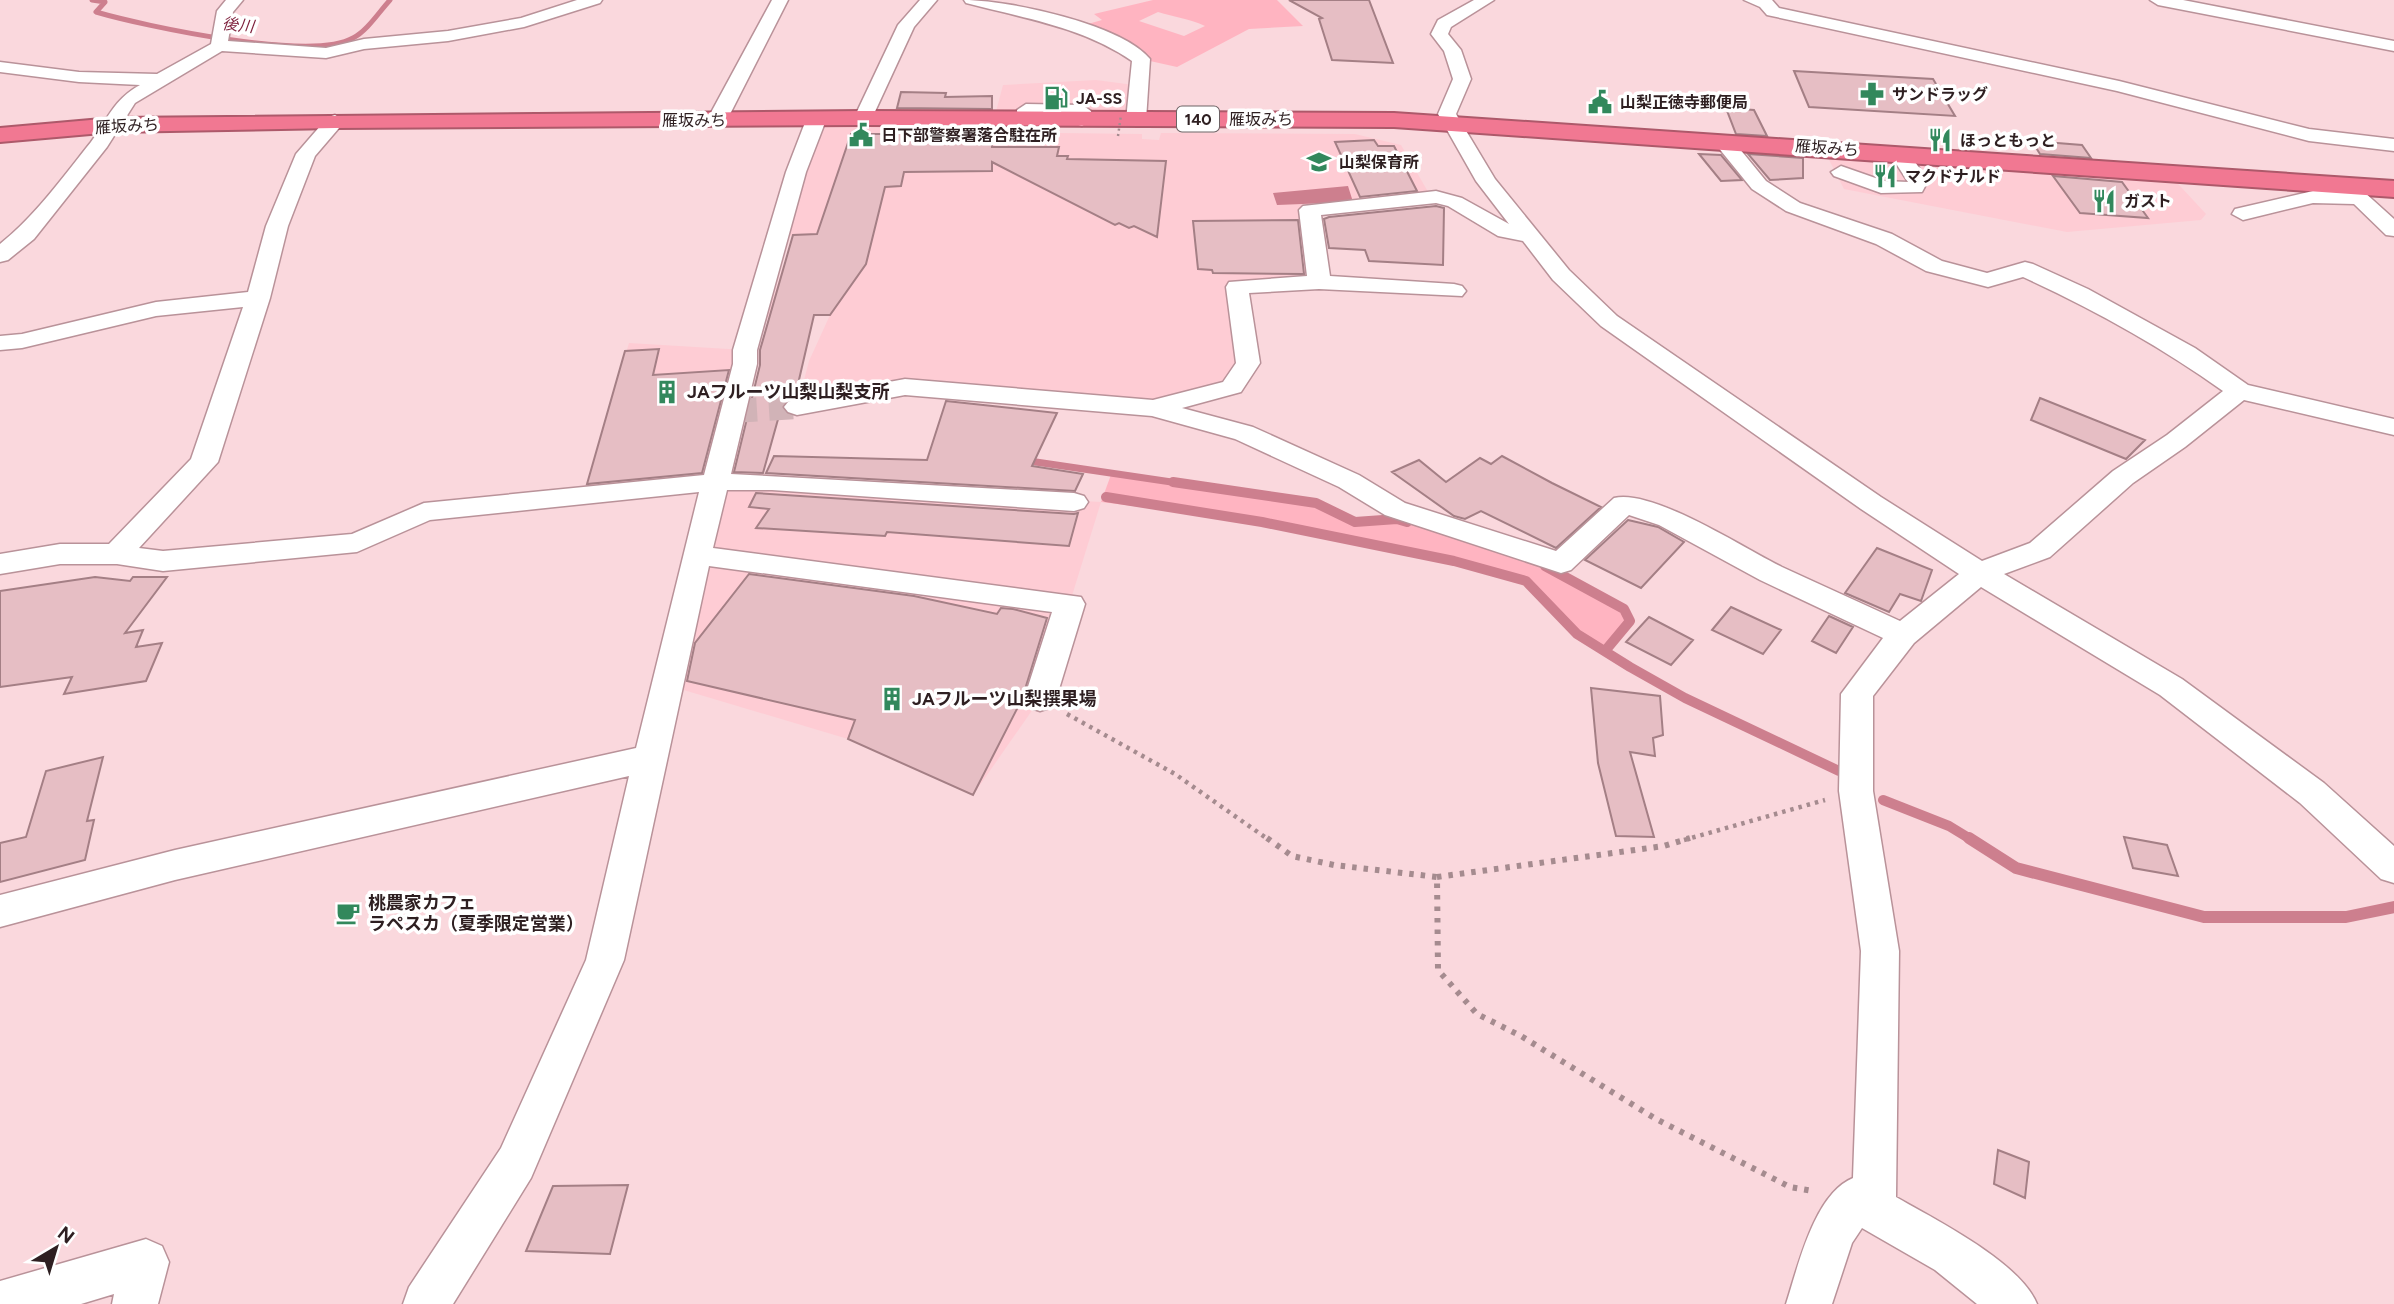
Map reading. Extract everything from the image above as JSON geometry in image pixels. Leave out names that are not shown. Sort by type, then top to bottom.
[{"type":"highway","name":"雁坂みち","points":[[0,135],[107,134],[335,121],[816,120],[1026,111],[1083,112],[1128,117],[1452,123],[1900,154],[2352,192],[2394,189]]},
{"type":"street","points":[[219,46],[225,11],[235,0]]},
{"type":"street","points":[[0,255],[26,234],[107,134],[128,99],[219,46],[326,53],[364,44],[448,36],[524,22],[594,0]]},
{"type":"street","points":[[717,120],[780,0]]},
{"type":"street","points":[[863,118],[906,24],[929,0]]},
{"type":"street","points":[[972,0],[1104,37],[1132,51],[1141,59],[1128,117]]},
{"type":"street","points":[[1486,0],[1444,24],[1439,34],[1452,51],[1462,79],[1447,114],[1486,181],[1561,275],[1609,321],[1871,503],[1979,573],[2171,687],[2312,793],[2394,868]]},
{"type":"street","points":[[2158,0],[2394,46]]},
{"type":"street","points":[[1763,1],[1773,12],[1841,28],[1896,36],[2119,86],[2309,135],[2394,145]]},
{"type":"street","points":[[0,67],[79,77],[162,80]]},
{"type":"street","points":[[426,1304],[516,1163],[606,960],[697,555],[745,364],[745,349],[796,172],[816,120]]},
{"type":"street","points":[[117,554],[204,462],[258,298],[277,226],[306,154],[335,121]]},
{"type":"street","points":[[1723,141],[1759,185],[1793,207],[1884,239],[1934,266],[1988,281],[2025,269],[2080,294],[2186,353],[2239,391],[2394,427]]},
{"type":"street","points":[[1841,172],[1881,187],[1914,187],[1918,181],[1900,154]]},
{"type":"street","points":[[2243,214],[2313,197],[2352,192],[2394,230]]},
{"type":"street","points":[[1319,282],[1310,210],[1436,197],[1455,202],[1506,231],[1533,237]]},
{"type":"street","points":[[1153,408],[1232,387],[1248,363],[1237,286],[1319,282],[1454,290]]},
{"type":"street","points":[[0,343],[22,341],[156,309],[258,298]]},
{"type":"street","points":[[797,407],[905,387],[1153,408],[1244,433],[1349,481],[1395,509],[1561,563],[1624,504],[1669,519],[1770,573],[1903,635]]},
{"type":"street","points":[[1809,1304],[1833,1232],[1856,1199],[1874,1196],[1880,951],[1856,791],[1857,694],[1903,635],[1979,573],[2040,550],[2123,477],[2185,435],[2239,391]]},
{"type":"street","points":[[0,564],[60,554],[117,554],[163,561],[357,543],[424,512],[715,482],[772,482],[1074,502]]},
{"type":"street","points":[[697,555],[1070,604],[1040,699]]},
{"type":"street","points":[[0,911],[229,852],[651,758]]},
{"type":"street","points":[[1856,1199],[1951,1254],[2014,1304]]},
{"type":"street","points":[[1,1304],[146,1262],[135,1304]]},
{"type":"path","points":[[1118,136],[1128,117]]},
{"type":"path","points":[[1040,699],[1175,774],[1292,856],[1334,865],[1437,877],[1664,846],[1856,791]]},
{"type":"path","points":[[1437,877],[1438,970],[1477,1014],[1521,1036],[1656,1119],[1790,1187],[1856,1199]]},
{"type":"shaded area","points":[[1153,0],[1277,0],[1303,26],[1249,29],[1177,67],[1141,59],[1074,28],[1102,20],[1094,14]],"holes":[[[1158,12],[1188,20],[1205,26],[1184,36],[1139,21]]]},
{"type":"shaded area","points":[[1096,80],[1134,85],[1136,120],[994,119],[1003,85]]},
{"type":"shaded area","points":[[882,119],[892,131],[1142,134],[1142,139],[1159,140],[1161,133],[1355,134],[1401,145],[1431,197],[1309,206],[1319,282],[1237,287],[1248,363],[1232,387],[1153,408],[905,387],[797,407],[809,361],[830,315],[767,317],[793,236],[778,235],[816,120]]},
{"type":"shaded area","points":[[1823,148],[2168,173],[2206,214],[2201,220],[2067,232],[1844,189]]},
{"type":"shaded area","points":[[1348,186],[1353,202],[1277,205],[1273,193]]},
{"type":"shaded area","points":[[629,343],[745,350],[716,481],[1101,502],[1040,699],[973,795],[848,739],[667,685],[715,482],[583,495]]},
{"type":"shaded area","points":[[1112,472],[1316,503],[1355,522],[1397,519],[1548,567],[1624,609],[1630,621],[1605,651],[1577,634],[1526,581],[1454,561],[1262,522],[1101,502]]},
{"type":"building","points":[[1289,0],[1369,0],[1393,63],[1332,60],[1319,19],[1322,18]]},
{"type":"building","points":[[1794,71],[1933,79],[1955,116],[1809,107]]},
{"type":"building","points":[[901,92],[946,93],[945,97],[992,96],[992,109],[897,108]]},
{"type":"building","points":[[1726,108],[1754,110],[1767,136],[1736,134]]},
{"type":"building","points":[[892,128],[992,128],[992,147],[1059,147],[1057,156],[1068,156],[1067,159],[1166,161],[1157,237],[1134,226],[1129,228],[1119,223],[1115,225],[992,162],[992,171],[904,172],[901,186],[885,187],[866,264],[830,315],[814,315],[795,397],[782,405],[763,473],[734,472],[760,365],[760,350],[793,235],[817,234],[851,134],[891,134]]},
{"type":"building","points":[[1374,140],[1378,146],[1394,146],[1417,191],[1360,197],[1335,142]]},
{"type":"building","points":[[2032,141],[2082,145],[2091,158],[2040,154]]},
{"type":"building","points":[[1699,154],[1721,155],[1742,180],[1721,181]]},
{"type":"building","points":[[1748,154],[1803,158],[1803,178],[1770,180]]},
{"type":"building","name":"ガスト","points":[[2053,176],[2122,182],[2148,218],[2080,213]]},
{"type":"building","points":[[1436,206],[1444,208],[1443,265],[1369,261],[1365,250],[1329,248],[1324,219],[1329,217]]},
{"type":"building","points":[[1298,220],[1304,274],[1213,273],[1212,270],[1198,269],[1193,221]]},
{"type":"building","points":[[659,349],[653,375],[729,370],[702,473],[587,484],[625,351]]},
{"type":"building","points":[[2040,398],[2145,440],[2126,459],[2031,420]]},
{"type":"building","points":[[946,401],[1057,413],[1032,466],[1083,474],[1075,491],[766,473],[774,456],[927,460]]},
{"type":"building","points":[[1502,456],[1601,507],[1556,548],[1481,511],[1465,519],[1454,516],[1392,472],[1419,460],[1446,482],[1480,458],[1491,464]]},
{"type":"building","points":[[756,493],[1078,513],[1069,546],[887,532],[885,536],[756,528],[769,509],[749,507]]},
{"type":"building","points":[[1628,520],[1658,527],[1684,542],[1641,588],[1585,560]]},
{"type":"building","points":[[1877,548],[1932,570],[1921,601],[1900,594],[1889,612],[1845,593]]},
{"type":"building","name":"JAフルーツ山梨撰果場","points":[[749,574],[914,596],[997,614],[1001,608],[1013,609],[1047,618],[1022,699],[973,795],[848,739],[855,720],[687,681],[695,643]]},
{"type":"building","points":[[95,577],[130,581],[133,577],[167,577],[125,633],[143,630],[136,647],[162,643],[146,681],[64,694],[72,677],[0,687],[0,591]]},
{"type":"building","points":[[1731,607],[1781,630],[1763,654],[1712,630]]},
{"type":"building","points":[[1829,616],[1853,627],[1836,653],[1812,641]]},
{"type":"building","points":[[1649,617],[1693,640],[1671,665],[1626,642]]},
{"type":"building","points":[[1591,688],[1660,696],[1663,735],[1653,738],[1655,756],[1630,752],[1654,837],[1616,836],[1598,763]]},
{"type":"building","points":[[103,757],[87,821],[94,820],[85,860],[0,882],[0,843],[26,837],[46,771]]},
{"type":"building","points":[[2124,837],[2167,845],[2178,876],[2133,868]]},
{"type":"building","points":[[1998,1150],[2029,1162],[2025,1198],[1994,1184]]},
{"type":"building","points":[[628,1185],[610,1254],[526,1251],[553,1186]]},
{"type":"waterway","name":"後川","points":[[92,0],[105,2],[96,12],[151,25],[227,39],[302,46],[332,44],[353,38],[368,26],[390,0]]},
{"type":"waterway","points":[[1036,462],[1185,484]]},
{"type":"waterway","points":[[1173,482],[1316,503],[1355,522],[1397,519],[1407,522]]},
{"type":"waterway","points":[[1106,497],[1262,522],[1454,561],[1526,581],[1577,634],[1630,667],[1685,698],[1839,771]]},
{"type":"waterway","points":[[1545,566],[1624,609],[1630,621],[1605,651]]},
{"type":"waterway","points":[[1883,800],[1949,826],[1972,840]]},
{"type":"waterway","points":[[1969,838],[2016,868],[2204,917],[2346,917],[2394,907]]},
{"type":"tunnel","points":[[733,411],[797,407]]},
{"type":"place","name":"サンドラッグ","points":[[1872,94]]},
{"type":"place","name":"JA-SS","points":[[1056,98]]},
{"type":"place","name":"山梨正徳寺郵便局","points":[[1600,102]]},
{"type":"place","name":"日下部警察署落合駐在所","points":[[861,135]]},
{"type":"place","name":"ほっともっと","points":[[1940,140]]},
{"type":"place","name":"山梨保育所","points":[[1319,162]]},
{"type":"place","name":"マクドナルド","points":[[1885,176]]},
{"type":"place","name":"ガスト","points":[[2104,201]]},
{"type":"place","name":"JAフルーツ山梨山梨支所","points":[[667,392]]},
{"type":"place","name":"JAフルーツ山梨撰果場","points":[[892,699]]},
{"type":"place","name":"桃農家カフェ ラペスカ（夏季限定営業）","points":[[348,913]]}]
